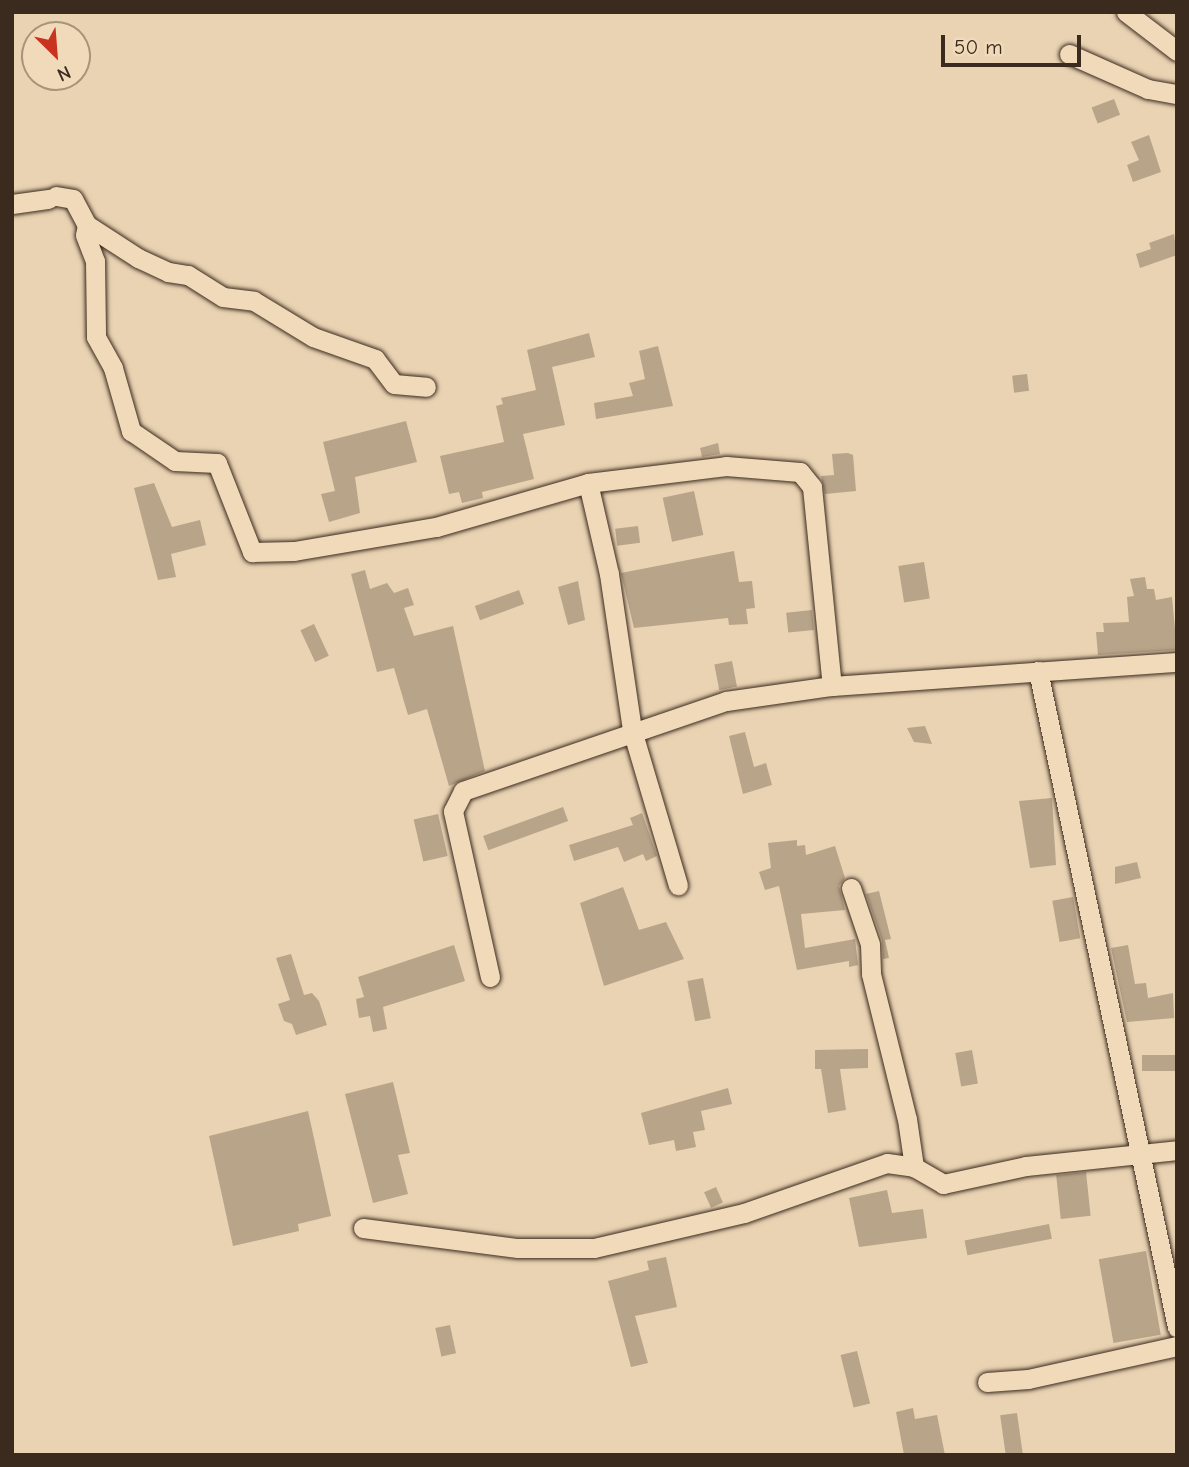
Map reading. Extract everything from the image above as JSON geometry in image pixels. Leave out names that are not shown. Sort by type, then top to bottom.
[{"type":"street","points":[[1126,12],[1177,51]]},
{"type":"street","points":[[1069,54],[1148,89],[1177,93]]},
{"type":"street","points":[[12,204],[53,198],[73,199],[87,226],[138,258],[168,272],[188,275],[223,297],[254,301],[313,337],[375,359],[394,384],[426,387]]},
{"type":"street","points":[[87,226],[85,235],[95,261],[96,337],[113,368],[131,431],[175,461],[218,463],[252,552],[294,551],[436,527],[588,483],[726,466],[800,472],[812,488],[832,686]]},
{"type":"street","points":[[588,483],[610,574],[632,730],[678,885]]},
{"type":"street","points":[[490,977],[453,811],[463,791],[632,730],[726,701],[832,686],[1177,662]]},
{"type":"street","points":[[1038,671],[1138,1156],[1177,1327]]},
{"type":"street","points":[[851,888],[870,944],[871,974],[907,1119],[914,1167]]},
{"type":"street","points":[[363,1228],[517,1248],[594,1248],[744,1213],[887,1163],[914,1167],[943,1184],[1026,1166],[1177,1150]]},
{"type":"street","points":[[987,1382],[1028,1379],[1177,1346]]},
{"type":"building","points":[[1114,99],[1120,115],[1098,123],[1092,108]]},
{"type":"building","points":[[1149,135],[1161,172],[1133,182],[1127,165],[1139,160],[1131,142]]},
{"type":"building","points":[[1174,234],[1177,255],[1140,268],[1136,254],[1151,249],[1149,243]]},
{"type":"building","points":[[589,333],[595,357],[552,367],[565,425],[523,434],[534,479],[482,492],[483,498],[462,503],[459,492],[449,494],[440,456],[504,442],[496,406],[503,404],[501,398],[536,390],[527,350]]},
{"type":"building","points":[[658,346],[673,406],[596,419],[594,403],[633,396],[629,383],[645,379],[639,351]]},
{"type":"building","points":[[1027,374],[1029,391],[1014,393],[1012,376]]},
{"type":"building","points":[[406,421],[417,462],[355,477],[360,513],[329,522],[321,494],[335,491],[323,442]]},
{"type":"building","points":[[718,443],[720,454],[702,457],[700,448]]},
{"type":"building","points":[[832,454],[853,455],[856,491],[825,494],[821,476],[834,475]]},
{"type":"building","points":[[154,483],[172,527],[200,520],[206,545],[171,554],[176,577],[158,580],[134,488]]},
{"type":"building","points":[[694,491],[703,535],[672,542],[663,498]]},
{"type":"building","points":[[638,526],[640,543],[617,546],[615,529]]},
{"type":"building","points":[[734,551],[739,582],[752,581],[755,608],[746,609],[748,624],[729,625],[728,618],[634,628],[621,573]]},
{"type":"building","points":[[924,562],[930,599],[904,603],[898,566]]},
{"type":"building","points":[[365,570],[370,589],[387,583],[394,593],[408,588],[414,605],[404,608],[414,636],[453,626],[485,771],[449,786],[427,709],[408,715],[394,668],[377,672],[351,574]]},
{"type":"building","points":[[1145,577],[1147,589],[1154,589],[1156,600],[1172,597],[1177,650],[1098,655],[1096,632],[1104,632],[1103,623],[1129,622],[1127,597],[1134,596],[1130,579]]},
{"type":"building","points":[[578,581],[585,620],[568,625],[558,587]]},
{"type":"building","points":[[519,590],[524,604],[480,620],[475,606]]},
{"type":"building","points":[[812,610],[814,630],[788,633],[786,613]]},
{"type":"building","points":[[314,624],[329,656],[315,662],[300,630]]},
{"type":"building","points":[[732,661],[737,687],[719,690],[714,664]]},
{"type":"building","points":[[925,726],[932,744],[914,742],[907,728]]},
{"type":"building","points":[[745,732],[754,767],[766,763],[772,785],[743,794],[729,736]]},
{"type":"building","points":[[1052,798],[1056,865],[1030,868],[1019,801]]},
{"type":"building","points":[[563,807],[568,821],[488,850],[483,836]]},
{"type":"building","points":[[642,813],[657,856],[646,861],[643,854],[624,862],[618,847],[574,861],[569,845],[633,825],[630,818]]},
{"type":"building","points":[[438,814],[448,856],[423,862],[414,820]]},
{"type":"building","points":[[797,840],[797,846],[805,845],[806,855],[835,846],[845,878],[839,886],[845,910],[801,914],[805,948],[855,939],[858,965],[849,967],[849,961],[797,970],[779,886],[765,890],[759,872],[771,868],[768,843]]},
{"type":"building","points":[[1137,862],[1141,878],[1115,884],[1115,867]]},
{"type":"building","points":[[623,887],[639,930],[666,922],[684,959],[604,986],[580,903]]},
{"type":"building","points":[[879,891],[891,939],[885,940],[889,958],[883,959],[882,940],[866,894]]},
{"type":"building","points":[[1073,897],[1080,938],[1060,942],[1052,901]]},
{"type":"building","points":[[454,945],[465,981],[383,1007],[387,1029],[373,1032],[370,1016],[359,1018],[356,999],[364,997],[358,977]]},
{"type":"building","points":[[1128,945],[1135,984],[1146,983],[1148,998],[1173,993],[1174,1018],[1127,1022],[1111,948]]},
{"type":"building","points":[[291,954],[304,995],[312,993],[319,1001],[327,1025],[296,1035],[292,1024],[284,1021],[278,1004],[290,1000],[276,958]]},
{"type":"building","points":[[703,978],[711,1018],[695,1021],[687,981]]},
{"type":"building","points":[[868,1049],[868,1068],[840,1069],[846,1110],[828,1113],[821,1069],[815,1069],[815,1050]]},
{"type":"building","points":[[972,1050],[978,1083],[961,1086],[955,1053]]},
{"type":"building","points":[[1142,1055],[1177,1055],[1177,1071],[1142,1071]]},
{"type":"building","points":[[393,1082],[410,1153],[398,1155],[408,1194],[373,1203],[345,1094]]},
{"type":"building","points":[[728,1088],[732,1104],[701,1111],[705,1130],[693,1132],[696,1147],[676,1151],[674,1140],[649,1145],[641,1113]]},
{"type":"building","points":[[308,1111],[331,1216],[298,1224],[299,1231],[233,1246],[209,1136]]},
{"type":"building","points":[[1086,1172],[1091,1216],[1061,1219],[1056,1175]]},
{"type":"building","points":[[716,1187],[723,1203],[711,1208],[704,1192]]},
{"type":"building","points":[[887,1190],[892,1213],[923,1209],[927,1238],[859,1247],[849,1198]]},
{"type":"building","points":[[1049,1224],[1052,1239],[967,1255],[965,1240]]},
{"type":"building","points":[[1146,1251],[1161,1335],[1113,1343],[1099,1259]]},
{"type":"building","points":[[666,1257],[677,1307],[635,1316],[648,1363],[631,1367],[608,1281],[649,1270],[647,1261]]},
{"type":"building","points":[[450,1325],[456,1353],[441,1356],[435,1328]]},
{"type":"building","points":[[857,1351],[870,1403],[854,1408],[841,1355]]},
{"type":"building","points":[[913,1408],[915,1419],[937,1415],[945,1455],[904,1455],[896,1412]]},
{"type":"building","points":[[1017,1413],[1023,1455],[1006,1455],[1000,1415]]}]
